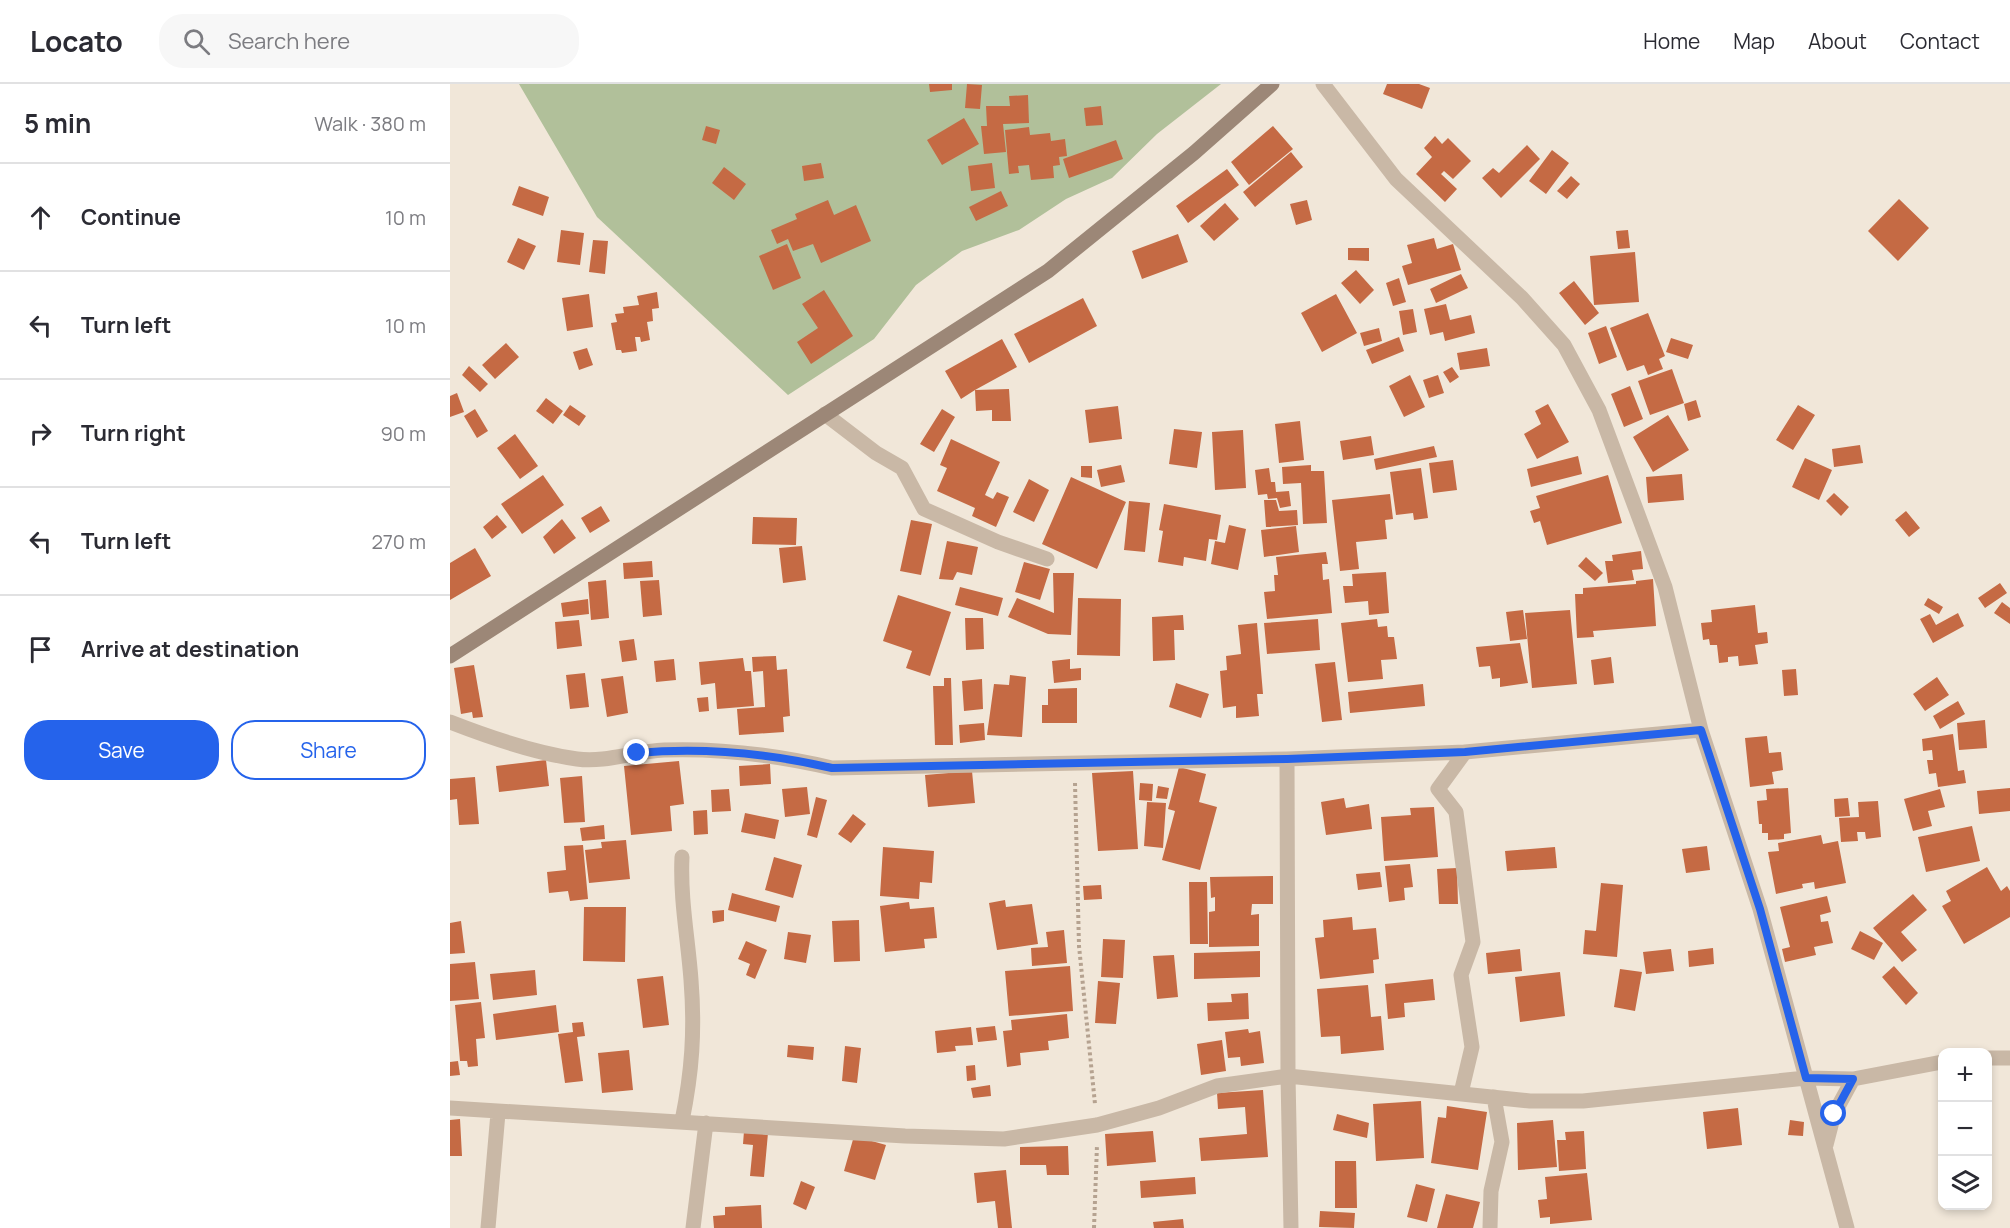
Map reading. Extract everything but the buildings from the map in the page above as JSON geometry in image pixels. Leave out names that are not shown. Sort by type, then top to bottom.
[{"type":"main road","points":[[450,656],[1048,271],[1194,153],[1272,84]]},
{"type":"street","points":[[1323,84],[1396,179],[1522,298],[1564,345],[1599,410],[1665,587],[1701,730],[1760,909],[1847,1228]]},
{"type":"street","points":[[825,414],[876,453],[902,468],[924,509],[989,538],[1047,559]]},
{"type":"street","points":[[450,722],[491,738],[577,759],[597,760],[664,750],[777,755],[832,768],[1075,761],[1287,759],[1465,752],[1701,730]]},
{"type":"street","points":[[1461,1093],[1472,1047],[1461,975],[1473,942],[1456,812],[1438,789],[1465,752]]},
{"type":"street","points":[[1287,759],[1291,1228]]},
{"type":"street","points":[[682,857],[683,913],[691,978],[694,1037],[692,1074],[682,1121]]},
{"type":"street","points":[[1992,1058],[2010,1058]]},
{"type":"street","points":[[450,1108],[498,1113],[682,1121],[905,1136],[1004,1139],[1097,1125],[1159,1108],[1217,1086],[1288,1076],[1530,1101],[1583,1101],[1806,1078],[1853,1079],[1938,1063]]},
{"type":"street","points":[[1825,1148],[1834,1114],[1853,1079]]},
{"type":"street","points":[[1490,1228],[1491,1191],[1502,1142],[1494,1097]]},
{"type":"street","points":[[488,1228],[498,1113]]},
{"type":"street","points":[[693,1228],[706,1123]]},
{"type":"path","points":[[1075,761],[1079,945],[1097,1125],[1094,1228]]},
{"type":"green space","points":[[519,84],[1221,84],[1157,134],[1112,178],[1066,199],[1019,230],[962,251],[916,285],[874,339],[788,395],[597,217]]},
{"type":"route","points":[[637,753],[664,750],[741,752],[777,755],[832,768],[1075,761],[1287,759],[1483,751],[1701,730],[1760,909],[1806,1078],[1853,1079],[1834,1114]]}]
